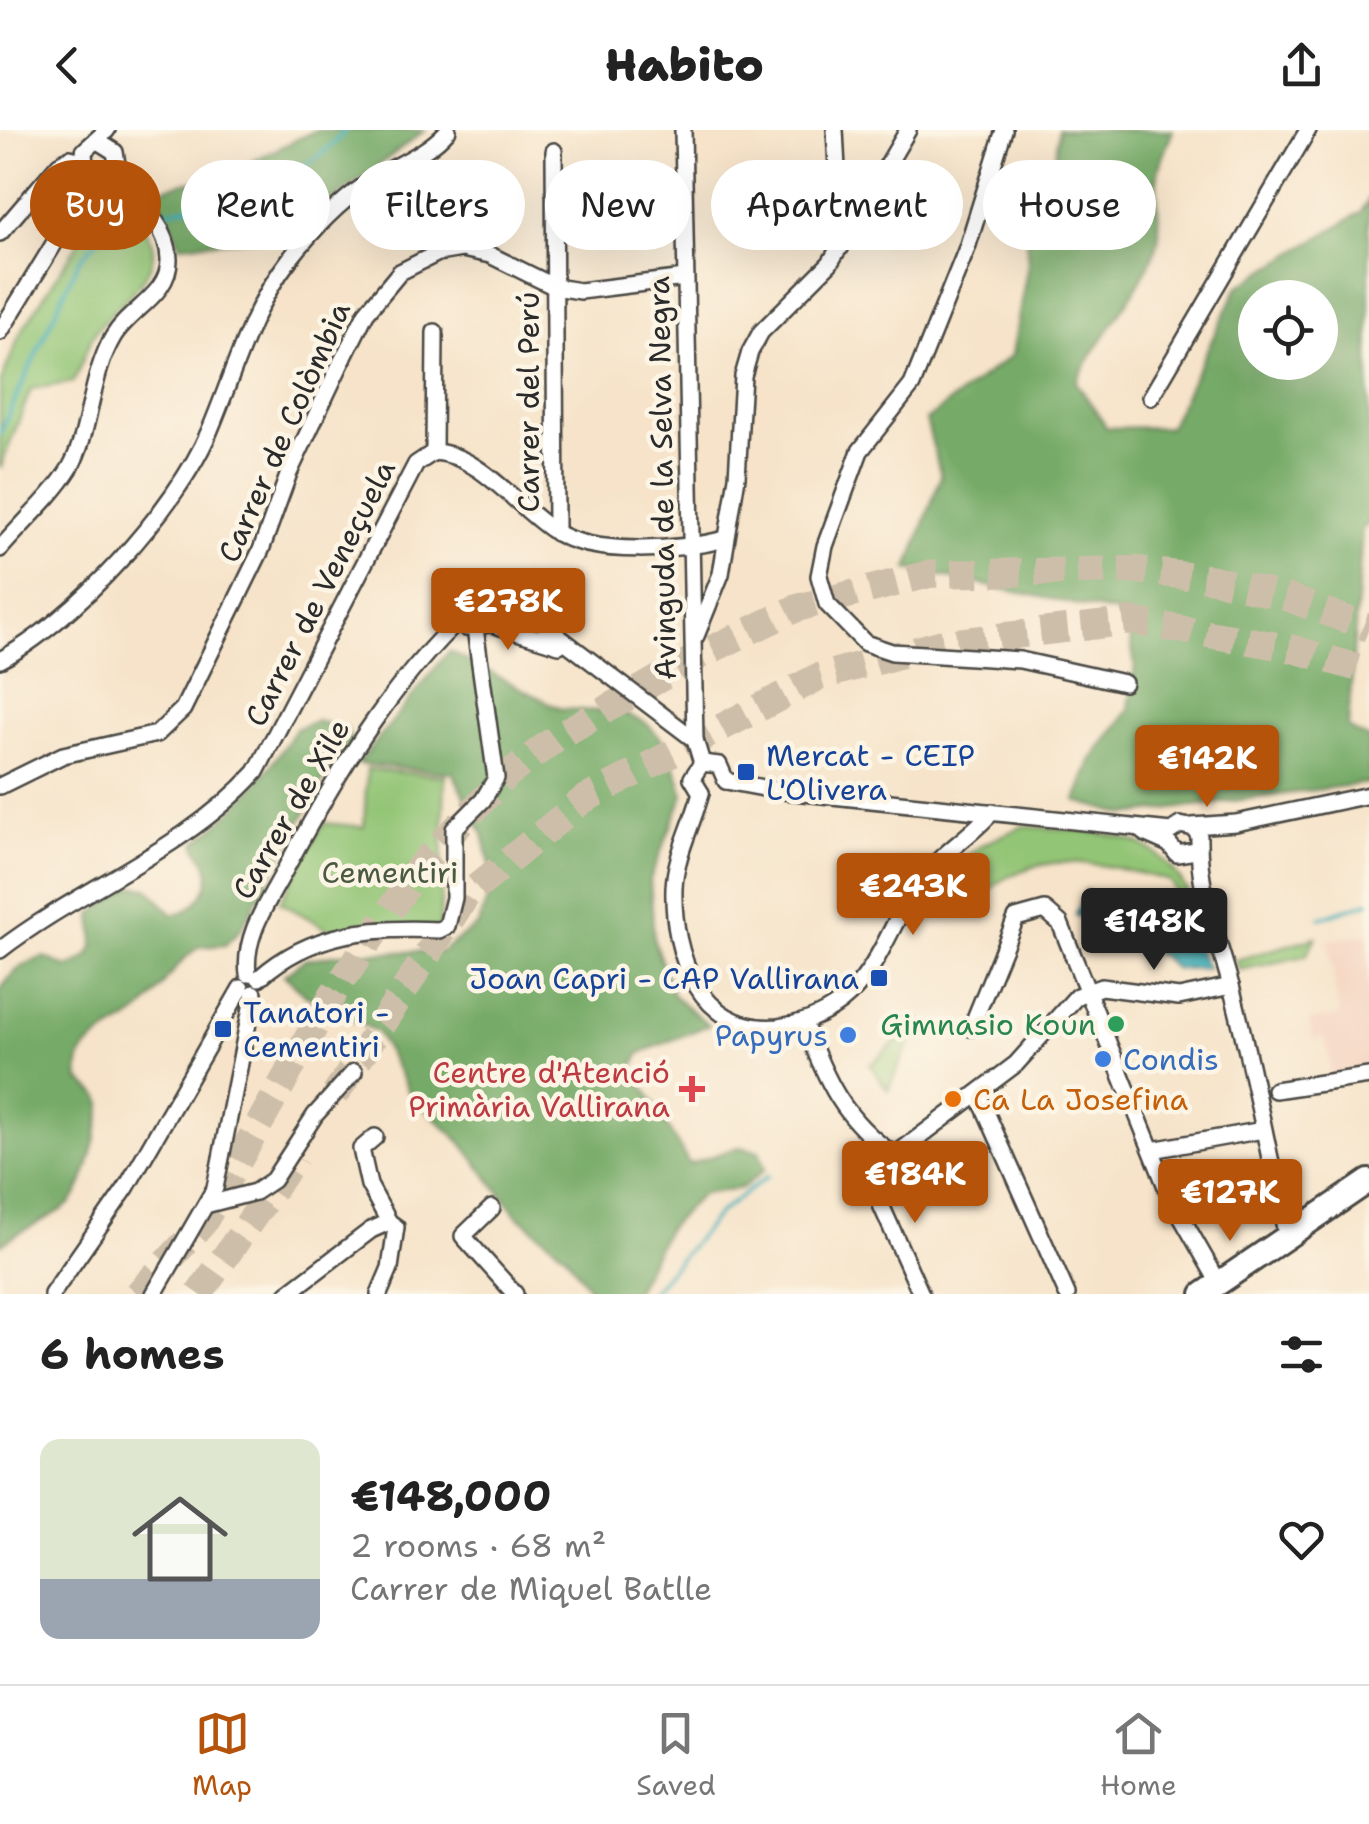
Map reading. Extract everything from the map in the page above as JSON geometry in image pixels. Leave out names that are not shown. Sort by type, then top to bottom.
[{"type":"street","points":[[0,660],[56,622],[178,490],[209,433],[268,288],[292,255],[364,186],[435,143],[448,130]]},
{"type":"street","name":"Avinguda de la Selva Negra","points":[[684,130],[688,549],[694,642],[694,740],[702,763]]},
{"type":"street","points":[[835,130],[837,160]]},
{"type":"street","points":[[891,160],[908,130]]},
{"type":"street","points":[[1004,130],[967,248],[912,385],[860,451],[819,576],[828,604],[865,643],[892,652],[1020,660],[1124,682]]},
{"type":"street","points":[[1151,396],[1308,130]]},
{"type":"street","points":[[87,160],[88,147],[103,136],[116,152],[116,160]]},
{"type":"street","name":"Carrer del Perú","points":[[554,151],[556,533]]},
{"type":"street","points":[[0,233],[30,198]]},
{"type":"street","points":[[0,549],[71,466],[96,378],[114,336],[159,291],[170,263],[167,241],[161,231]]},
{"type":"street","name":"Carrer de Colòmbia","points":[[0,786],[63,755],[157,734],[184,709],[261,550],[311,426],[366,313],[386,284],[418,260],[462,249],[490,254],[554,287],[580,291],[685,278]]},
{"type":"street","points":[[0,332],[50,250]]},
{"type":"street","points":[[694,642],[721,574],[736,478],[743,376],[750,352],[761,332],[838,250]]},
{"type":"street","points":[[434,452],[435,332]]},
{"type":"street","name":"Carrer de Veneçuela","points":[[0,950],[89,890],[187,833],[230,801],[256,772],[416,464],[434,452],[467,463],[556,533],[582,544],[688,549],[726,539]]},
{"type":"street","name":"Carrer de Xile","points":[[154,1294],[208,1204],[250,983],[252,934],[338,770],[394,696],[472,607],[484,596],[509,600],[694,740]]},
{"type":"street","points":[[52,1294],[126,1188],[250,983],[290,954],[337,935],[376,927],[439,930],[447,926],[454,898],[454,829],[484,800],[496,778],[472,607]]},
{"type":"street","name":"Carrer de Xile","points":[[446,637],[490,624],[568,648]]},
{"type":"street","points":[[726,782],[720,765],[702,763],[692,778],[701,793],[676,868],[677,929],[702,999],[730,1021],[769,1028],[804,1023],[853,991],[872,966],[917,885],[992,812]]},
{"type":"street","points":[[701,793],[716,793],[726,782]]},
{"type":"street","points":[[726,782],[1130,826],[1185,842],[1236,823],[1369,796]]},
{"type":"street","points":[[1185,842],[1266,1092],[1263,1130],[1287,1237]]},
{"type":"street","points":[[971,1028],[1016,918],[1030,911],[1045,910],[1060,923],[1211,1288],[1369,1181]]},
{"type":"street","points":[[921,1294],[881,1205],[880,1184],[895,1154],[1016,1064],[1077,996],[1101,987],[1166,998],[1231,986]]},
{"type":"street","points":[[804,1023],[835,1098],[865,1134],[895,1154]]},
{"type":"street","points":[[208,1204],[255,1192],[273,1180],[315,1115],[354,1072]]},
{"type":"street","points":[[1266,1092],[1364,1077]]},
{"type":"street","points":[[978,1094],[1066,1294]]},
{"type":"street","points":[[1152,1150],[1263,1130]]},
{"type":"street","points":[[375,1137],[361,1149],[368,1186],[396,1227],[379,1294]]},
{"type":"street","points":[[492,1208],[463,1236],[515,1294]]},
{"type":"street","points":[[287,1294],[371,1230],[389,1222]]},
{"type":"shaded area","points":[[1369,934],[1369,1070],[1330,1077],[1328,1051],[1323,1038],[1313,1040],[1309,1021],[1339,1015],[1328,940]]},
{"type":"green space","points":[[316,130],[425,130],[386,160],[350,160],[350,187],[330,202],[330,160],[255,160]]},
{"type":"green space","points":[[1058,130],[1173,130],[1158,174],[1156,246],[1156,160],[1055,160]]},
{"type":"green space","points":[[181,184],[181,245],[161,205],[161,189]]},
{"type":"green space","points":[[1369,199],[1369,524],[1362,529],[1348,728],[1369,739],[1369,783],[1125,815],[1076,801],[1091,761],[1129,710],[1135,665],[1126,615],[908,569],[941,476],[926,420],[1012,355],[1027,250],[1155,250],[1138,285],[1076,382],[1107,428],[1169,427],[1238,287],[1238,380],[1338,380],[1338,280],[1249,280],[1361,212]]},
{"type":"green space","points":[[74,250],[153,250],[145,276],[96,331],[73,382],[31,389],[0,469],[0,384],[21,332]]},
{"type":"green space","points":[[449,651],[561,709],[620,712],[645,722],[668,746],[684,794],[650,879],[654,941],[673,995],[709,1025],[640,1053],[633,1067],[689,1164],[739,1147],[759,1151],[765,1169],[742,1188],[702,1194],[668,1227],[633,1294],[593,1294],[566,1255],[518,1216],[461,1142],[411,1096],[377,1032],[307,996],[284,975],[304,960],[346,953],[442,951],[478,925],[494,881],[483,834],[453,773],[358,764]]},
{"type":"green space","points":[[316,721],[346,728],[351,741],[329,770],[241,929],[225,945],[199,947],[192,952],[145,1007],[83,1053],[79,1079],[100,1097],[102,1105],[81,1186],[69,1204],[0,1245],[0,991],[14,973],[37,959],[45,957],[66,967],[84,959],[93,948],[92,914],[131,886],[148,888],[173,915],[195,904],[205,890],[208,874],[195,843],[251,790],[295,729]]},
{"type":"green space","name":"Cementiri","points":[[367,769],[445,776],[440,928],[333,932],[280,902],[324,823],[364,827]]},
{"type":"green space","points":[[1023,826],[1117,837],[1160,856],[1193,902],[1208,938],[1199,941],[1170,881],[1116,868],[1040,865],[994,886],[972,907],[935,884],[981,845]]},
{"type":"green space","points":[[1316,937],[1306,956],[1239,970],[1236,960]]},
{"type":"green space","points":[[921,1019],[888,1090],[870,1065]]},
{"type":"water","points":[[1086,891],[1194,942],[1207,968],[1175,969],[1162,956],[1075,915]]},
{"type":"waterway","points":[[161,212],[234,195],[284,177],[327,149],[346,130]]},
{"type":"waterway","points":[[0,433],[78,262],[88,250]]},
{"type":"waterway","points":[[1320,918],[1369,902]]},
{"type":"waterway","points":[[650,1294],[719,1213],[768,1176]]},
{"type":"tunnel","points":[[138,1294],[203,1223],[333,994],[420,866],[507,775],[559,736],[704,653],[797,608],[930,574],[1136,570],[1214,579],[1289,598],[1369,628]]},
{"type":"tunnel","points":[[335,1095],[466,896],[583,800],[818,677],[939,644],[1132,621],[1290,648],[1369,671]]},
{"type":"tunnel","points":[[199,1294],[296,1156]]},
{"type":"place","name":"Mercat - CEIP L'Olivera","points":[[746,772]]},
{"type":"place","name":"Joan Capri - CAP Vallirana","points":[[879,978]]},
{"type":"place","name":"Gimnasio Koun","points":[[1116,1024]]},
{"type":"place","name":"Tanatori - Cementiri","points":[[223,1029]]},
{"type":"place","name":"Papyrus","points":[[848,1035]]},
{"type":"place","name":"Condis","points":[[1103,1059]]},
{"type":"place","name":"Centre d'Atenció Primària Vallirana","points":[[692,1089]]},
{"type":"place","name":"Ca La Josefina","points":[[953,1099]]}]
